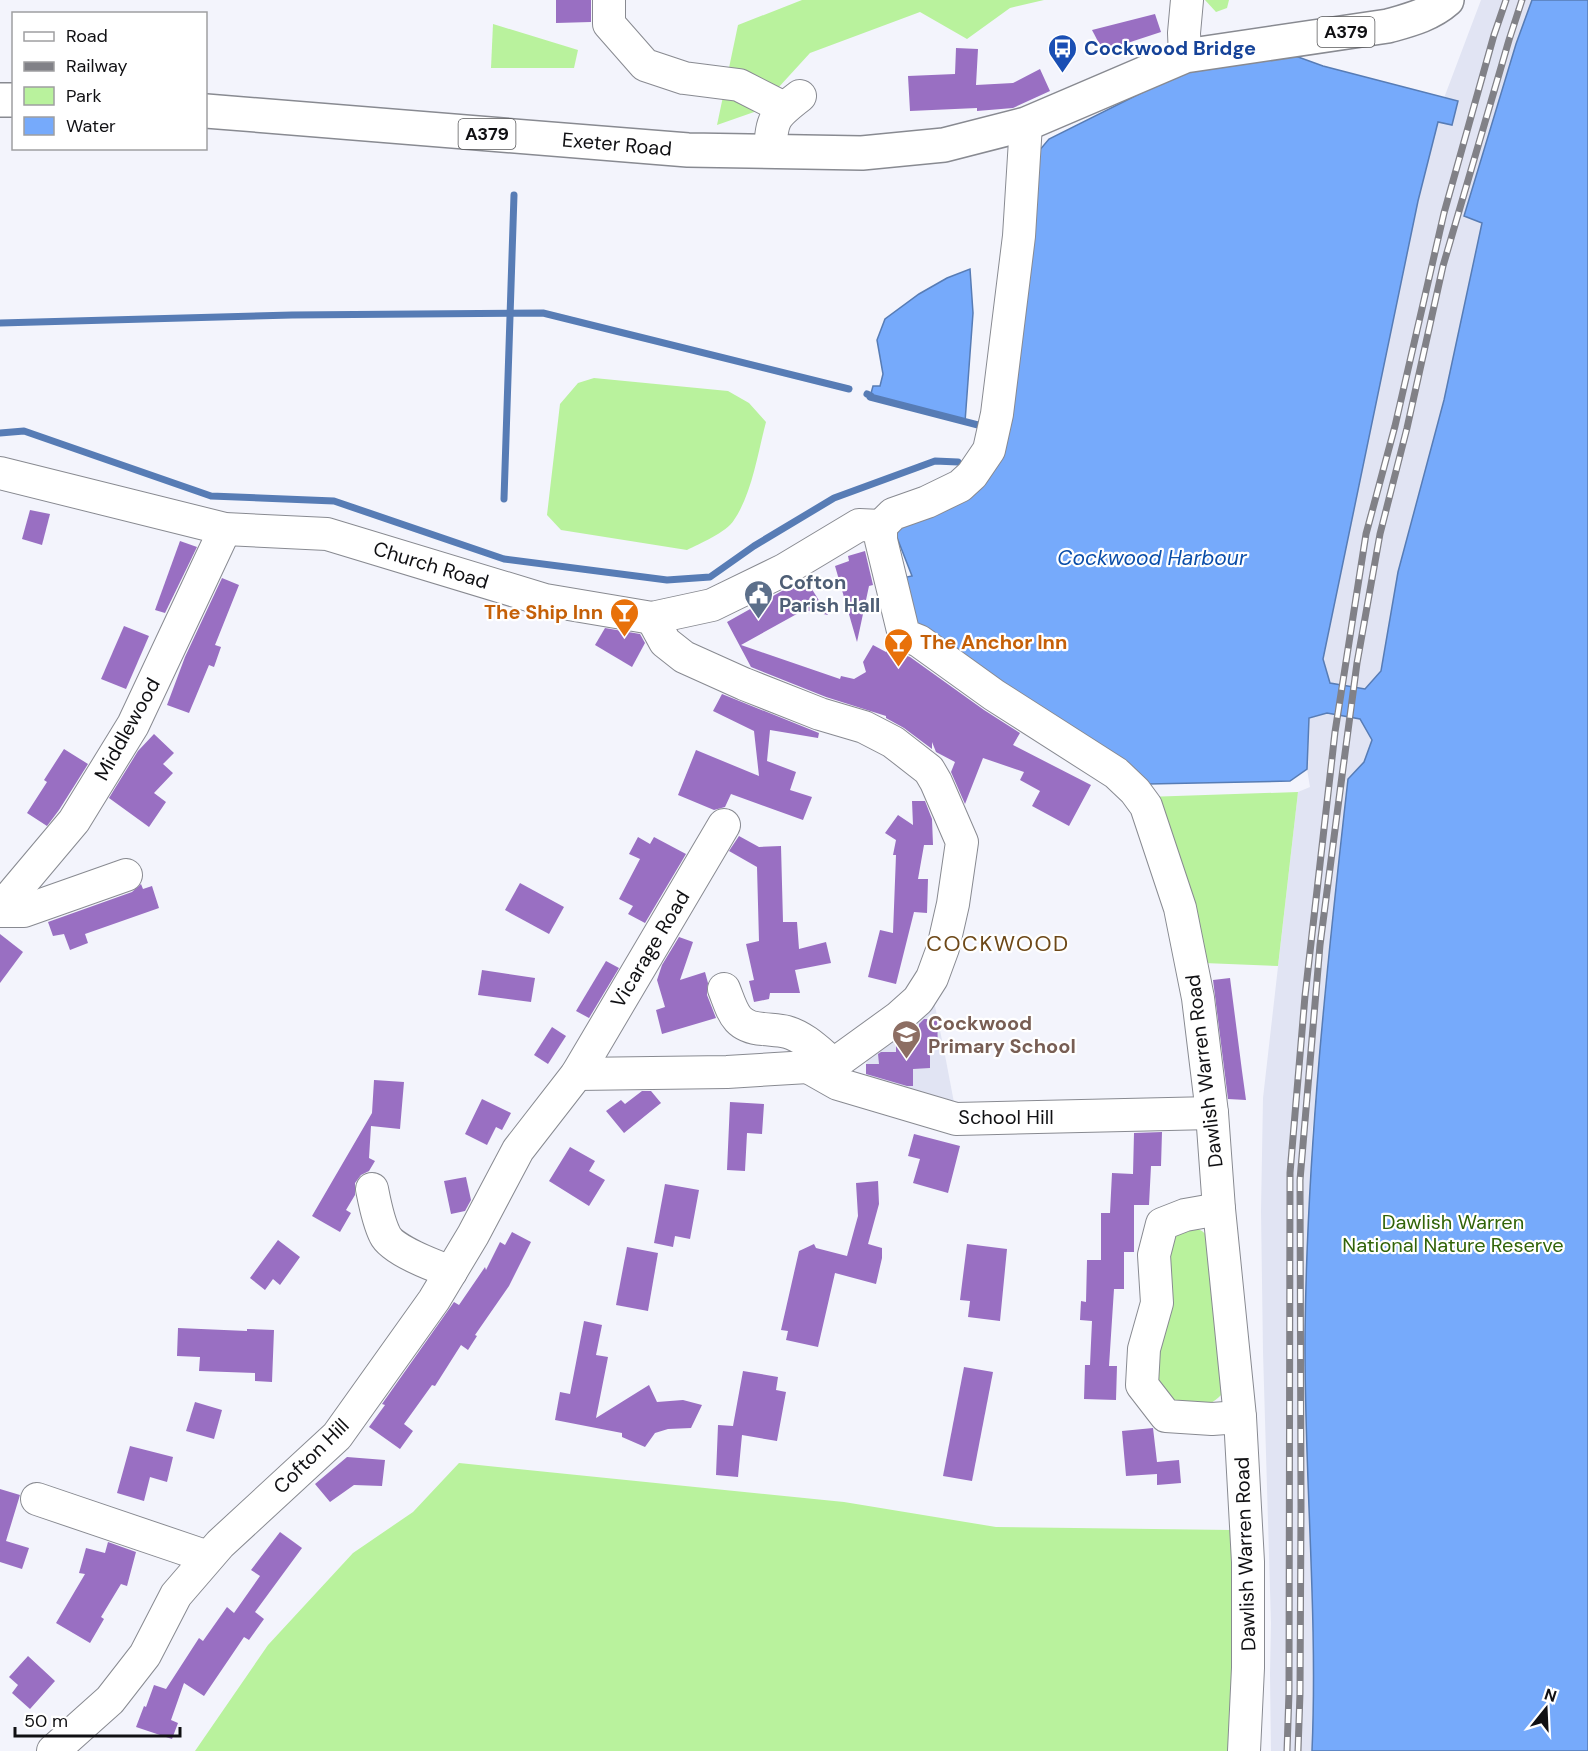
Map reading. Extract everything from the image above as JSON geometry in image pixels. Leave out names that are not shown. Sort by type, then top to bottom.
[{"type":"main road","name":"A379","points":[[1026,124],[1185,56],[1388,26],[1420,16],[1447,0]]},
{"type":"main road","name":"Exeter Road","points":[[207,111],[688,150],[862,153],[944,145],[1026,124]]},
{"type":"street","points":[[609,0],[609,24],[645,65],[684,78],[739,85],[793,102],[776,117],[771,126],[770,151]]},
{"type":"street","points":[[1185,56],[1184,33],[1187,0]]},
{"type":"street","points":[[881,526],[893,514],[960,486],[972,475],[989,450],[998,414],[1019,236],[1026,124]]},
{"type":"street","name":"Church Road","points":[[0,473],[225,530],[327,534],[545,600],[652,618],[712,605],[784,570],[860,525],[881,526]]},
{"type":"street","name":"Dawlish Warren Road","points":[[881,526],[883,549],[904,635],[920,641],[994,695],[1116,773],[1135,791],[1146,806],[1180,908],[1198,998],[1212,1113],[1219,1209],[1240,1417],[1248,1562],[1245,1751]]},
{"type":"street","name":"Middlewood","points":[[0,910],[74,821],[133,725],[225,530]]},
{"type":"street","points":[[577,1074],[727,1072],[819,1064],[841,1059],[918,1000],[932,978],[943,948],[953,904],[962,842],[928,770],[893,742],[864,727],[820,714],[684,657],[665,642],[652,618]]},
{"type":"street","name":"Vicarage Road","points":[[577,1074],[724,825]]},
{"type":"street","points":[[0,910],[24,911],[126,875]]},
{"type":"street","name":"School Hill","points":[[724,989],[735,1016],[741,1023],[750,1028],[784,1031],[796,1035],[838,1083],[956,1119],[1212,1113]]},
{"type":"street","name":"Cofton Hill","points":[[54,1751],[110,1700],[145,1655],[176,1595],[208,1557],[337,1436],[434,1300],[518,1150],[577,1074]]},
{"type":"street","points":[[372,1189],[377,1214],[386,1238],[406,1252],[451,1272]]},
{"type":"street","points":[[1219,1209],[1185,1215],[1162,1224],[1154,1255],[1157,1302],[1144,1349],[1142,1385],[1166,1416],[1212,1419],[1240,1417]]},
{"type":"street","points":[[37,1499],[208,1557]]},
{"type":"shaded area","points":[[1481,0],[1532,0],[1516,44],[1464,216],[1482,223],[1444,400],[1398,572],[1381,672],[1365,689],[1329,683],[1323,660],[1418,201],[1438,121],[1452,125],[1458,102],[1444,98]]},
{"type":"shaded area","points":[[1327,713],[1360,718],[1372,740],[1364,762],[1348,779],[1328,958],[1312,1134],[1305,1335],[1313,1618],[1312,1751],[1271,1751],[1271,1623],[1261,1211],[1263,1098],[1298,792],[1310,787],[1307,769],[1308,718]]},
{"type":"shaded area","name":"Cockwood Primary School","points":[[934,1001],[956,1113],[866,1086],[866,1064],[871,1053]]},
{"type":"green space","points":[[802,0],[1044,0],[1010,8],[967,39],[920,12],[810,53],[757,111],[717,125],[738,25]]},
{"type":"green space","points":[[1205,0],[1229,0],[1227,8],[1216,12]]},
{"type":"green space","points":[[493,24],[578,50],[574,68],[491,68]]},
{"type":"green space","points":[[594,378],[728,391],[749,403],[766,422],[750,485],[740,510],[725,529],[687,550],[561,530],[547,515],[560,404],[578,383]]},
{"type":"green space","points":[[1298,792],[1278,966],[1204,963],[1146,797]]},
{"type":"green space","points":[[1189,1225],[1202,1231],[1213,1241],[1225,1390],[1212,1402],[1199,1406],[1167,1401],[1152,1381],[1167,1235]]},
{"type":"green space","points":[[459,1463],[844,1502],[996,1527],[1232,1530],[1232,1703],[1229,1751],[195,1751],[268,1645],[353,1553],[413,1512]]},
{"type":"water","name":"Cockwood Harbour","points":[[1532,0],[1588,0],[1588,1751],[1312,1751],[1313,1647],[1305,1335],[1314,1126],[1348,779],[1364,762],[1372,740],[1360,719],[1327,713],[1309,718],[1307,769],[1290,781],[1148,784],[912,626],[897,579],[912,576],[896,535],[901,526],[981,478],[1038,152],[1049,139],[1185,71],[1290,54],[1323,66],[1458,101],[1452,125],[1438,122],[1418,201],[1323,659],[1330,683],[1365,689],[1381,671],[1398,572],[1444,400],[1482,223],[1464,216],[1516,44]]},
{"type":"water","points":[[970,269],[973,313],[965,422],[870,397],[873,386],[880,386],[883,374],[877,340],[885,319],[919,294],[947,278]]},
{"type":"building","points":[[556,0],[591,0],[591,22],[556,23]]},
{"type":"building","points":[[1155,14],[1161,32],[1103,51],[1092,30]]},
{"type":"building","points":[[956,48],[978,49],[976,85],[1013,83],[1040,69],[1050,91],[1013,108],[977,111],[977,108],[910,111],[908,76],[955,74]]},
{"type":"building","points":[[30,510],[50,514],[42,545],[22,539]]},
{"type":"building","points":[[180,541],[197,547],[165,613],[155,610]]},
{"type":"building","points":[[865,551],[873,585],[869,586],[857,642],[835,566],[849,561],[848,556]]},
{"type":"building","points":[[222,578],[239,585],[215,645],[221,647],[214,667],[209,665],[189,713],[167,705],[185,657]]},
{"type":"building","points":[[805,578],[828,615],[804,610],[741,645],[840,679],[841,676],[854,679],[866,672],[863,662],[873,645],[886,652],[889,645],[1020,733],[1013,745],[1091,785],[1069,826],[1032,806],[1040,791],[1020,780],[1024,772],[983,758],[965,804],[951,772],[955,762],[936,752],[932,742],[932,749],[886,716],[826,697],[751,667],[727,622]]},
{"type":"building","points":[[124,626],[149,636],[126,689],[101,679]]},
{"type":"building","name":"The Ship Inn","points":[[605,628],[640,634],[645,643],[632,667],[595,645]]},
{"type":"building","points":[[722,694],[819,733],[818,738],[770,730],[767,761],[796,772],[790,790],[812,797],[803,820],[731,794],[725,807],[714,810],[678,795],[696,750],[759,776],[754,731],[713,711]]},
{"type":"building","points":[[154,734],[174,753],[163,764],[173,773],[154,793],[166,802],[149,827],[109,798],[138,751]]},
{"type":"building","points":[[64,749],[88,764],[47,826],[27,813]]},
{"type":"building","points":[[912,801],[925,801],[932,819],[933,845],[924,845],[918,879],[928,879],[927,913],[914,912],[896,984],[868,977],[880,930],[893,933],[896,855],[893,855],[896,840],[885,833],[898,815],[913,825]]},
{"type":"building","points":[[739,836],[759,847],[781,846],[783,922],[797,922],[799,949],[826,942],[831,963],[795,970],[800,993],[770,993],[769,999],[754,1002],[749,981],[754,980],[746,944],[759,941],[757,867],[729,851]]},
{"type":"building","points":[[638,837],[650,844],[654,837],[686,854],[645,923],[628,914],[633,906],[619,899],[640,859],[629,854]]},
{"type":"building","points":[[520,883],[564,907],[549,934],[505,910]]},
{"type":"building","points":[[141,884],[143,889],[152,886],[159,908],[85,934],[88,943],[70,950],[64,934],[53,936],[48,922],[132,892]]},
{"type":"building","points":[[0,934],[23,952],[0,983]]},
{"type":"building","points":[[679,937],[693,942],[680,980],[705,972],[708,983],[707,995],[716,1018],[662,1034],[656,1010],[665,1007],[657,980],[662,965]]},
{"type":"building","points":[[606,961],[619,968],[589,1018],[576,1011]]},
{"type":"building","points":[[482,970],[535,978],[531,1002],[478,995]]},
{"type":"building","points":[[1230,978],[1246,1100],[1228,1099],[1213,980]]},
{"type":"building","points":[[924,1019],[937,1019],[938,1047],[930,1047],[930,1068],[913,1069],[913,1086],[866,1074],[866,1064],[879,1064],[878,1054],[881,1052],[896,1052],[896,1041],[910,1031],[919,1031],[919,1024]]},
{"type":"building","points":[[552,1027],[566,1036],[548,1064],[534,1055]]},
{"type":"building","points":[[374,1080],[404,1082],[400,1129],[371,1126],[369,1158],[375,1161],[369,1171],[361,1175],[355,1183],[355,1195],[346,1210],[351,1213],[340,1232],[312,1216],[372,1113]]},
{"type":"building","points":[[642,1091],[651,1091],[661,1103],[624,1133],[606,1111],[621,1100],[625,1104]]},
{"type":"building","points":[[482,1099],[511,1113],[502,1130],[496,1127],[487,1145],[465,1134]]},
{"type":"building","points":[[730,1102],[764,1104],[762,1134],[747,1133],[745,1171],[727,1170]]},
{"type":"building","points":[[1162,1132],[1161,1166],[1151,1166],[1149,1205],[1134,1205],[1134,1252],[1124,1252],[1124,1289],[1114,1289],[1109,1366],[1117,1366],[1116,1400],[1084,1399],[1085,1365],[1090,1365],[1092,1321],[1080,1320],[1081,1301],[1086,1302],[1087,1260],[1101,1260],[1101,1213],[1110,1213],[1112,1173],[1133,1174],[1134,1133]]},
{"type":"building","points":[[914,1134],[960,1146],[948,1193],[913,1183],[920,1159],[908,1156]]},
{"type":"building","points":[[570,1147],[595,1161],[589,1171],[605,1180],[589,1206],[549,1181]]},
{"type":"building","points":[[466,1177],[471,1200],[465,1211],[451,1214],[444,1181]]},
{"type":"building","points":[[878,1181],[879,1204],[868,1244],[882,1248],[876,1284],[835,1273],[818,1347],[786,1340],[788,1331],[781,1330],[799,1251],[814,1244],[816,1248],[847,1256],[858,1216],[856,1183]]},
{"type":"building","points":[[665,1184],[699,1190],[690,1239],[675,1236],[673,1247],[654,1243]]},
{"type":"building","points":[[512,1232],[531,1242],[509,1286],[475,1335],[477,1336],[468,1350],[461,1345],[435,1386],[432,1385],[404,1424],[413,1431],[400,1449],[369,1427],[385,1405],[382,1404],[454,1302],[459,1305],[485,1267],[486,1270],[500,1242],[505,1245]]},
{"type":"building","points":[[278,1240],[300,1257],[280,1285],[273,1279],[265,1290],[250,1278]]},
{"type":"building","points":[[967,1244],[1007,1249],[1000,1321],[968,1317],[970,1301],[960,1300]]},
{"type":"building","points":[[627,1247],[658,1253],[648,1311],[616,1305]]},
{"type":"building","points":[[584,1321],[602,1325],[596,1355],[608,1357],[596,1418],[649,1385],[657,1402],[683,1400],[702,1405],[691,1428],[668,1429],[655,1433],[645,1447],[622,1437],[622,1433],[555,1420],[560,1392],[570,1394]]},
{"type":"building","points":[[178,1328],[274,1330],[272,1382],[255,1381],[255,1373],[199,1371],[200,1357],[177,1356]]},
{"type":"building","points":[[964,1367],[993,1372],[972,1481],[943,1476]]},
{"type":"building","points":[[743,1371],[778,1377],[776,1390],[786,1392],[777,1441],[742,1435],[738,1477],[716,1475],[718,1425],[733,1426]]},
{"type":"building","points":[[195,1402],[222,1410],[214,1439],[186,1431]]},
{"type":"building","points":[[1153,1428],[1157,1462],[1179,1460],[1181,1483],[1157,1485],[1157,1474],[1126,1476],[1122,1431]]},
{"type":"building","points":[[130,1446],[173,1457],[167,1482],[150,1477],[144,1501],[117,1493]]},
{"type":"building","points":[[347,1457],[385,1460],[382,1486],[354,1485],[330,1502],[315,1484]]},
{"type":"building","points":[[0,1489],[20,1495],[6,1541],[29,1548],[22,1569],[0,1562]]},
{"type":"building","points":[[280,1532],[302,1548],[255,1612],[264,1619],[249,1640],[244,1637],[204,1696],[184,1683],[171,1720],[178,1723],[172,1739],[136,1727],[154,1685],[166,1689],[199,1638],[203,1641],[227,1607],[234,1613],[260,1576],[251,1570]]},
{"type":"building","points":[[108,1542],[136,1552],[127,1586],[121,1584],[101,1617],[104,1619],[90,1643],[56,1623],[85,1574],[79,1573],[86,1548],[105,1553]]},
{"type":"building","points":[[28,1656],[55,1681],[30,1709],[12,1693],[18,1685],[9,1677]]},
{"type":"waterway","points":[[504,499],[514,195]]},
{"type":"waterway","points":[[0,323],[292,315],[543,313],[849,389]]},
{"type":"waterway","points":[[867,394],[870,397],[978,425]]},
{"type":"waterway","points":[[0,433],[24,431],[211,496],[334,501],[504,559],[667,580],[710,577],[754,546],[834,498],[935,461],[958,462]]},
{"type":"railway","points":[[1287,1751],[1290,1173],[1305,996],[1335,732],[1366,534],[1395,426],[1444,213],[1506,0]]},
{"type":"railway","points":[[1298,1751],[1301,1506],[1300,1180],[1320,945],[1357,663],[1380,534],[1407,428],[1443,266],[1522,0]]},
{"type":"place","name":"Cockwood Bridge","points":[[1063,74]]},
{"type":"place","name":"Cofton Parish Hall","points":[[758,620]]},
{"type":"place","name":"The Ship Inn","points":[[624,638]]},
{"type":"place","name":"The Anchor Inn","points":[[899,668]]},
{"type":"place","name":"Cockwood Primary School","points":[[907,1060]]},
{"type":"district","name":"COCKWOOD","points":[[998,943]]},
{"type":"park label","name":"Dawlish Warren National Nature Reserve","points":[[1453,1234]]}]
